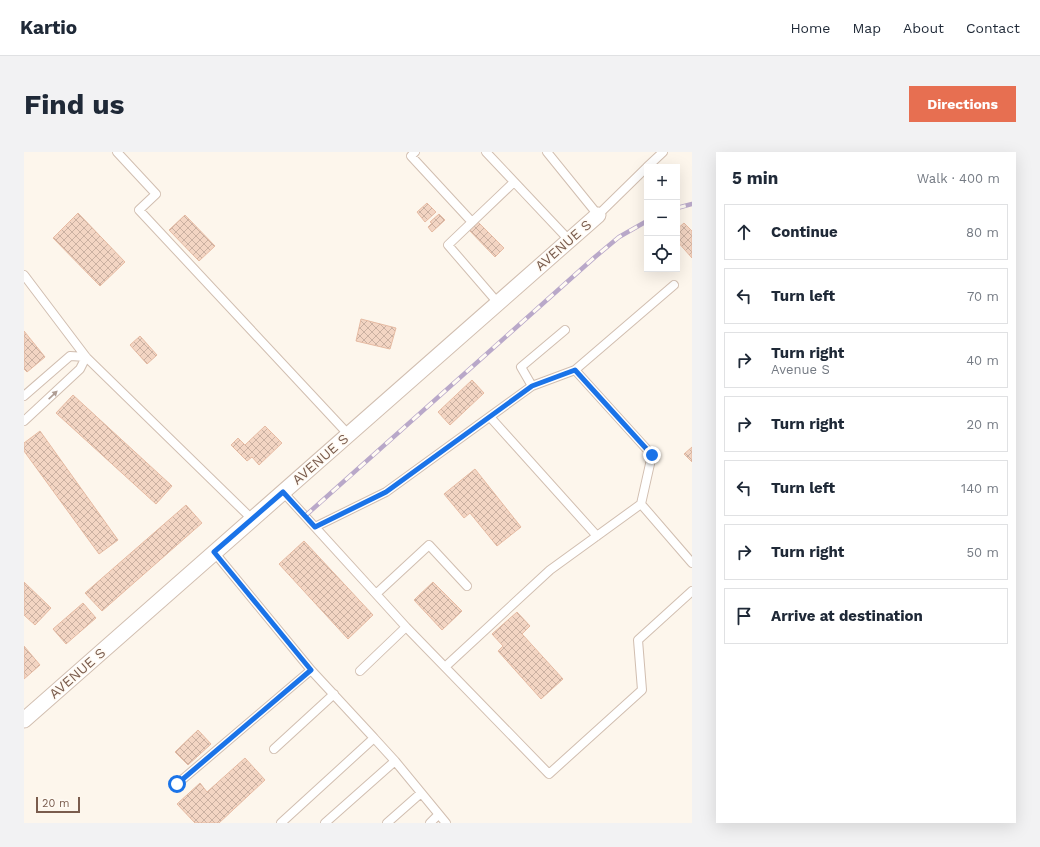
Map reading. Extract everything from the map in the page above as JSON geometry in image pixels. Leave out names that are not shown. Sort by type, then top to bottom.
[{"type":"street","name":"AVENUE S","points":[[24,720],[598,215]]},
{"type":"lane","points":[[117,152],[156,194],[139,210],[348,434]]},
{"type":"lane","points":[[415,152],[411,156],[472,222]]},
{"type":"lane","points":[[486,152],[569,240]]},
{"type":"lane","points":[[547,152],[598,215],[644,170]]},
{"type":"lane","points":[[650,164],[663,152]]},
{"type":"lane","points":[[498,303],[448,245],[514,182]]},
{"type":"lane","points":[[24,275],[86,357],[252,519]]},
{"type":"lane","points":[[315,527],[386,492],[532,386],[575,370],[674,285]]},
{"type":"lane","points":[[532,386],[521,367],[565,330]]},
{"type":"lane","points":[[24,396],[70,356],[86,357]]},
{"type":"lane","points":[[24,421],[80,369],[86,357]]},
{"type":"lane","points":[[445,667],[550,570],[641,504],[652,455],[575,370]]},
{"type":"lane","points":[[490,417],[597,536]]},
{"type":"lane","points":[[283,492],[406,627],[549,774],[642,690],[638,640],[692,591]]},
{"type":"lane","points":[[641,504],[692,563]]},
{"type":"lane","points":[[376,594],[429,545],[467,586]]},
{"type":"lane","points":[[214,552],[311,670],[374,738],[446,823]]},
{"type":"lane","points":[[360,671],[406,627]]},
{"type":"lane","points":[[177,784],[311,670]]},
{"type":"lane","points":[[274,750],[334,694]]},
{"type":"lane","points":[[281,823],[374,738]]},
{"type":"lane","points":[[325,823],[394,761]]},
{"type":"lane","points":[[387,823],[420,793]]},
{"type":"lane","points":[[430,823],[438,815]]},
{"type":"building","points":[[427,203],[436,212],[425,222],[417,212]]},
{"type":"building","points":[[78,213],[125,262],[100,286],[53,238]]},
{"type":"building","points":[[439,214],[445,220],[432,232],[428,227],[432,223],[430,222]]},
{"type":"building","points":[[185,215],[215,246],[199,261],[169,230]]},
{"type":"building","points":[[478,222],[504,248],[495,257],[469,230]]},
{"type":"building","points":[[684,223],[692,231],[692,258],[680,244],[680,226]]},
{"type":"building","points":[[361,319],[396,328],[390,349],[356,341]]},
{"type":"building","points":[[24,331],[45,357],[27,372],[24,369]]},
{"type":"building","points":[[140,336],[157,355],[147,364],[130,345]]},
{"type":"building","points":[[472,380],[484,393],[450,425],[438,412]]},
{"type":"building","points":[[73,395],[172,486],[156,504],[56,413]]},
{"type":"building","points":[[265,426],[282,443],[259,465],[252,457],[247,461],[231,445],[238,438],[245,445]]},
{"type":"building","points":[[40,431],[118,540],[99,554],[24,451],[24,443]]},
{"type":"building","points":[[692,447],[692,462],[684,454]]},
{"type":"building","points":[[475,469],[521,527],[497,546],[470,513],[464,518],[444,494]]},
{"type":"building","points":[[186,505],[202,523],[102,611],[85,593]]},
{"type":"building","points":[[304,541],[373,615],[348,639],[279,564]]},
{"type":"building","points":[[24,582],[51,608],[35,625],[24,615]]},
{"type":"building","points":[[433,582],[462,611],[442,630],[414,600]]},
{"type":"building","points":[[83,603],[96,618],[66,644],[53,629]]},
{"type":"building","points":[[517,612],[530,626],[522,634],[563,679],[541,699],[498,651],[503,646],[492,634]]},
{"type":"building","points":[[24,646],[40,665],[24,679]]},
{"type":"building","points":[[198,730],[211,744],[188,765],[175,752]]},
{"type":"building","points":[[245,758],[265,780],[219,823],[195,823],[177,804],[200,783],[207,792]]},
{"type":"railway","points":[[680,207],[692,204]]},
{"type":"railway","points":[[305,516],[595,257],[619,237],[644,223]]},
{"type":"route","points":[[177,784],[311,670],[214,552],[283,492],[315,527],[386,492],[532,386],[575,370],[652,455]]}]
